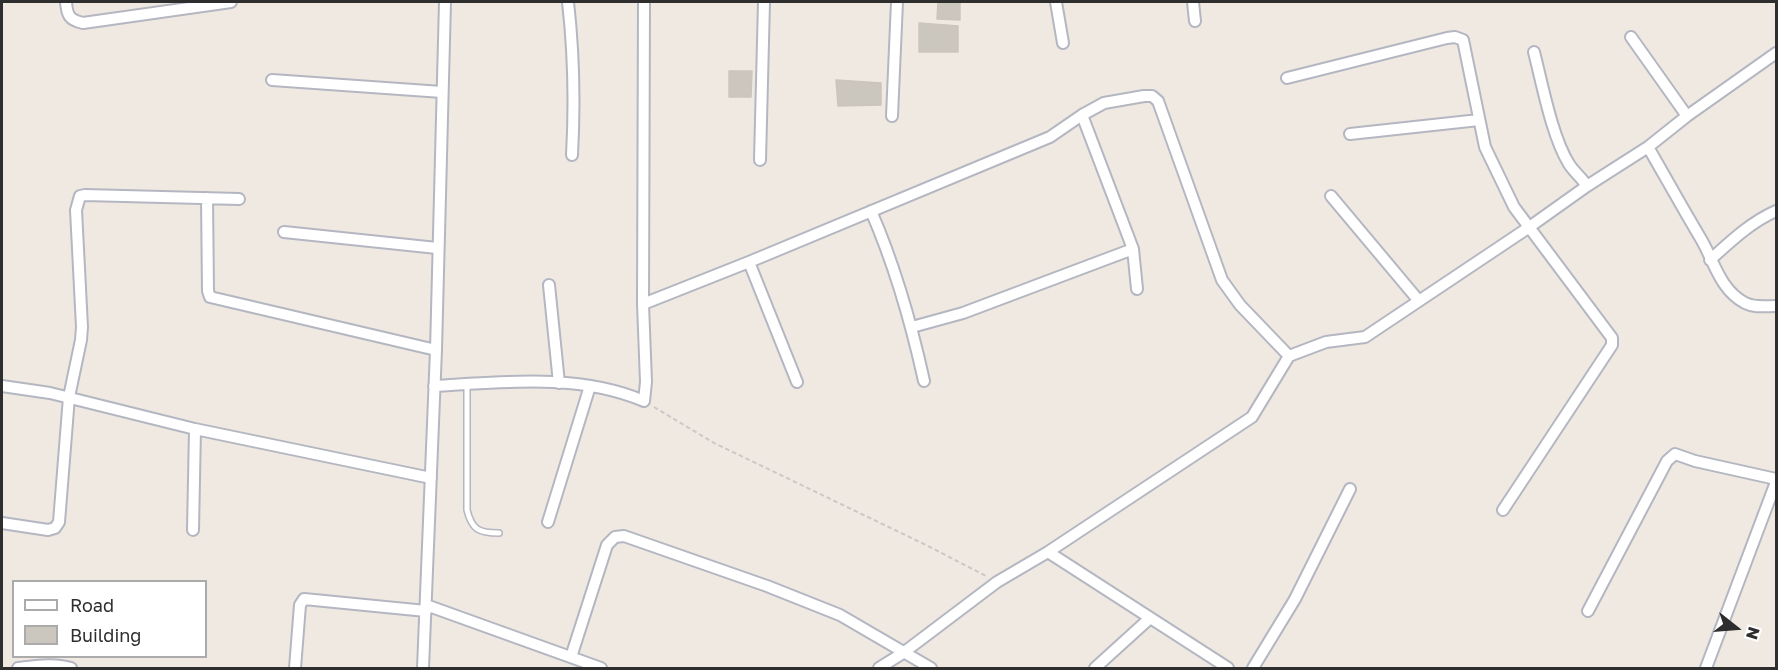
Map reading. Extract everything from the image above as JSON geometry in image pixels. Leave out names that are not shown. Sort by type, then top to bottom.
[{"type":"street","points":[[66,2],[70,19],[83,23],[231,2]]},
{"type":"street","points":[[423,669],[435,386],[445,2]]},
{"type":"street","points":[[568,2],[574,64],[572,155]]},
{"type":"street","points":[[435,386],[528,381],[559,383],[608,388],[644,401],[646,382],[644,2]]},
{"type":"street","points":[[760,160],[764,2]]},
{"type":"street","points":[[892,116],[897,2]]},
{"type":"street","points":[[1056,2],[1063,43]]},
{"type":"street","points":[[1193,2],[1195,21]]},
{"type":"street","points":[[1287,78],[1455,37],[1463,40],[1485,147],[1514,207],[1612,338],[1612,345],[1503,510]]},
{"type":"street","points":[[1631,37],[1687,116]]},
{"type":"street","points":[[1534,52],[1560,144],[1570,165],[1587,186]]},
{"type":"street","points":[[879,669],[997,582],[1048,552],[1252,417],[1289,356],[1326,342],[1365,337],[1648,147],[1687,116],[1776,53]]},
{"type":"street","points":[[272,80],[442,92]]},
{"type":"street","points":[[644,304],[1050,137],[1104,103],[1152,96],[1158,101],[1222,280],[1239,305],[1289,356]]},
{"type":"street","points":[[1082,115],[1133,249],[1137,290]]},
{"type":"street","points":[[1350,134],[1479,120]]},
{"type":"street","points":[[1648,147],[1704,244],[1718,275],[1730,291],[1743,302],[1756,307],[1776,306]]},
{"type":"street","points":[[2,523],[48,530],[55,528],[59,522],[69,398],[82,327],[76,210],[80,196],[239,199]]},
{"type":"street","points":[[1330,196],[1419,301]]},
{"type":"street","points":[[207,198],[208,291],[210,297],[436,350]]},
{"type":"street","points":[[871,211],[890,256],[912,327],[924,381]]},
{"type":"street","points":[[1710,260],[1754,223],[1776,211]]},
{"type":"street","points":[[284,231],[437,248]]},
{"type":"street","points":[[912,327],[963,313],[1133,249]]},
{"type":"street","points":[[749,262],[797,382]]},
{"type":"street","points":[[549,285],[559,383]]},
{"type":"street","points":[[2,386],[69,398],[195,429],[431,478]]},
{"type":"street","points":[[548,522],[590,386]]},
{"type":"street","points":[[193,530],[195,429]]},
{"type":"street","points":[[1588,611],[1667,461],[1675,454],[1776,481],[1706,669]]},
{"type":"street","points":[[1253,669],[1295,599],[1350,489]]},
{"type":"street","points":[[571,657],[608,545],[615,537],[624,536],[767,586],[840,615],[931,669]]},
{"type":"street","points":[[1048,552],[1228,669]]},
{"type":"street","points":[[295,669],[300,606],[304,599],[426,608],[601,669]]},
{"type":"street","points":[[1095,669],[1149,619]]},
{"type":"street","points":[[18,669],[43,665],[71,669]]},
{"type":"lane","points":[[466,384],[467,510],[475,527],[482,532],[499,533]]},
{"type":"path","points":[[644,401],[714,443],[928,546],[997,582]]},
{"type":"building","points":[[938,2],[960,2],[960,20],[937,19]]},
{"type":"building","points":[[919,23],[958,26],[958,52],[919,52]]},
{"type":"building","points":[[729,71],[752,71],[751,97],[729,97]]},
{"type":"building","points":[[836,80],[881,83],[881,105],[838,106]]}]
